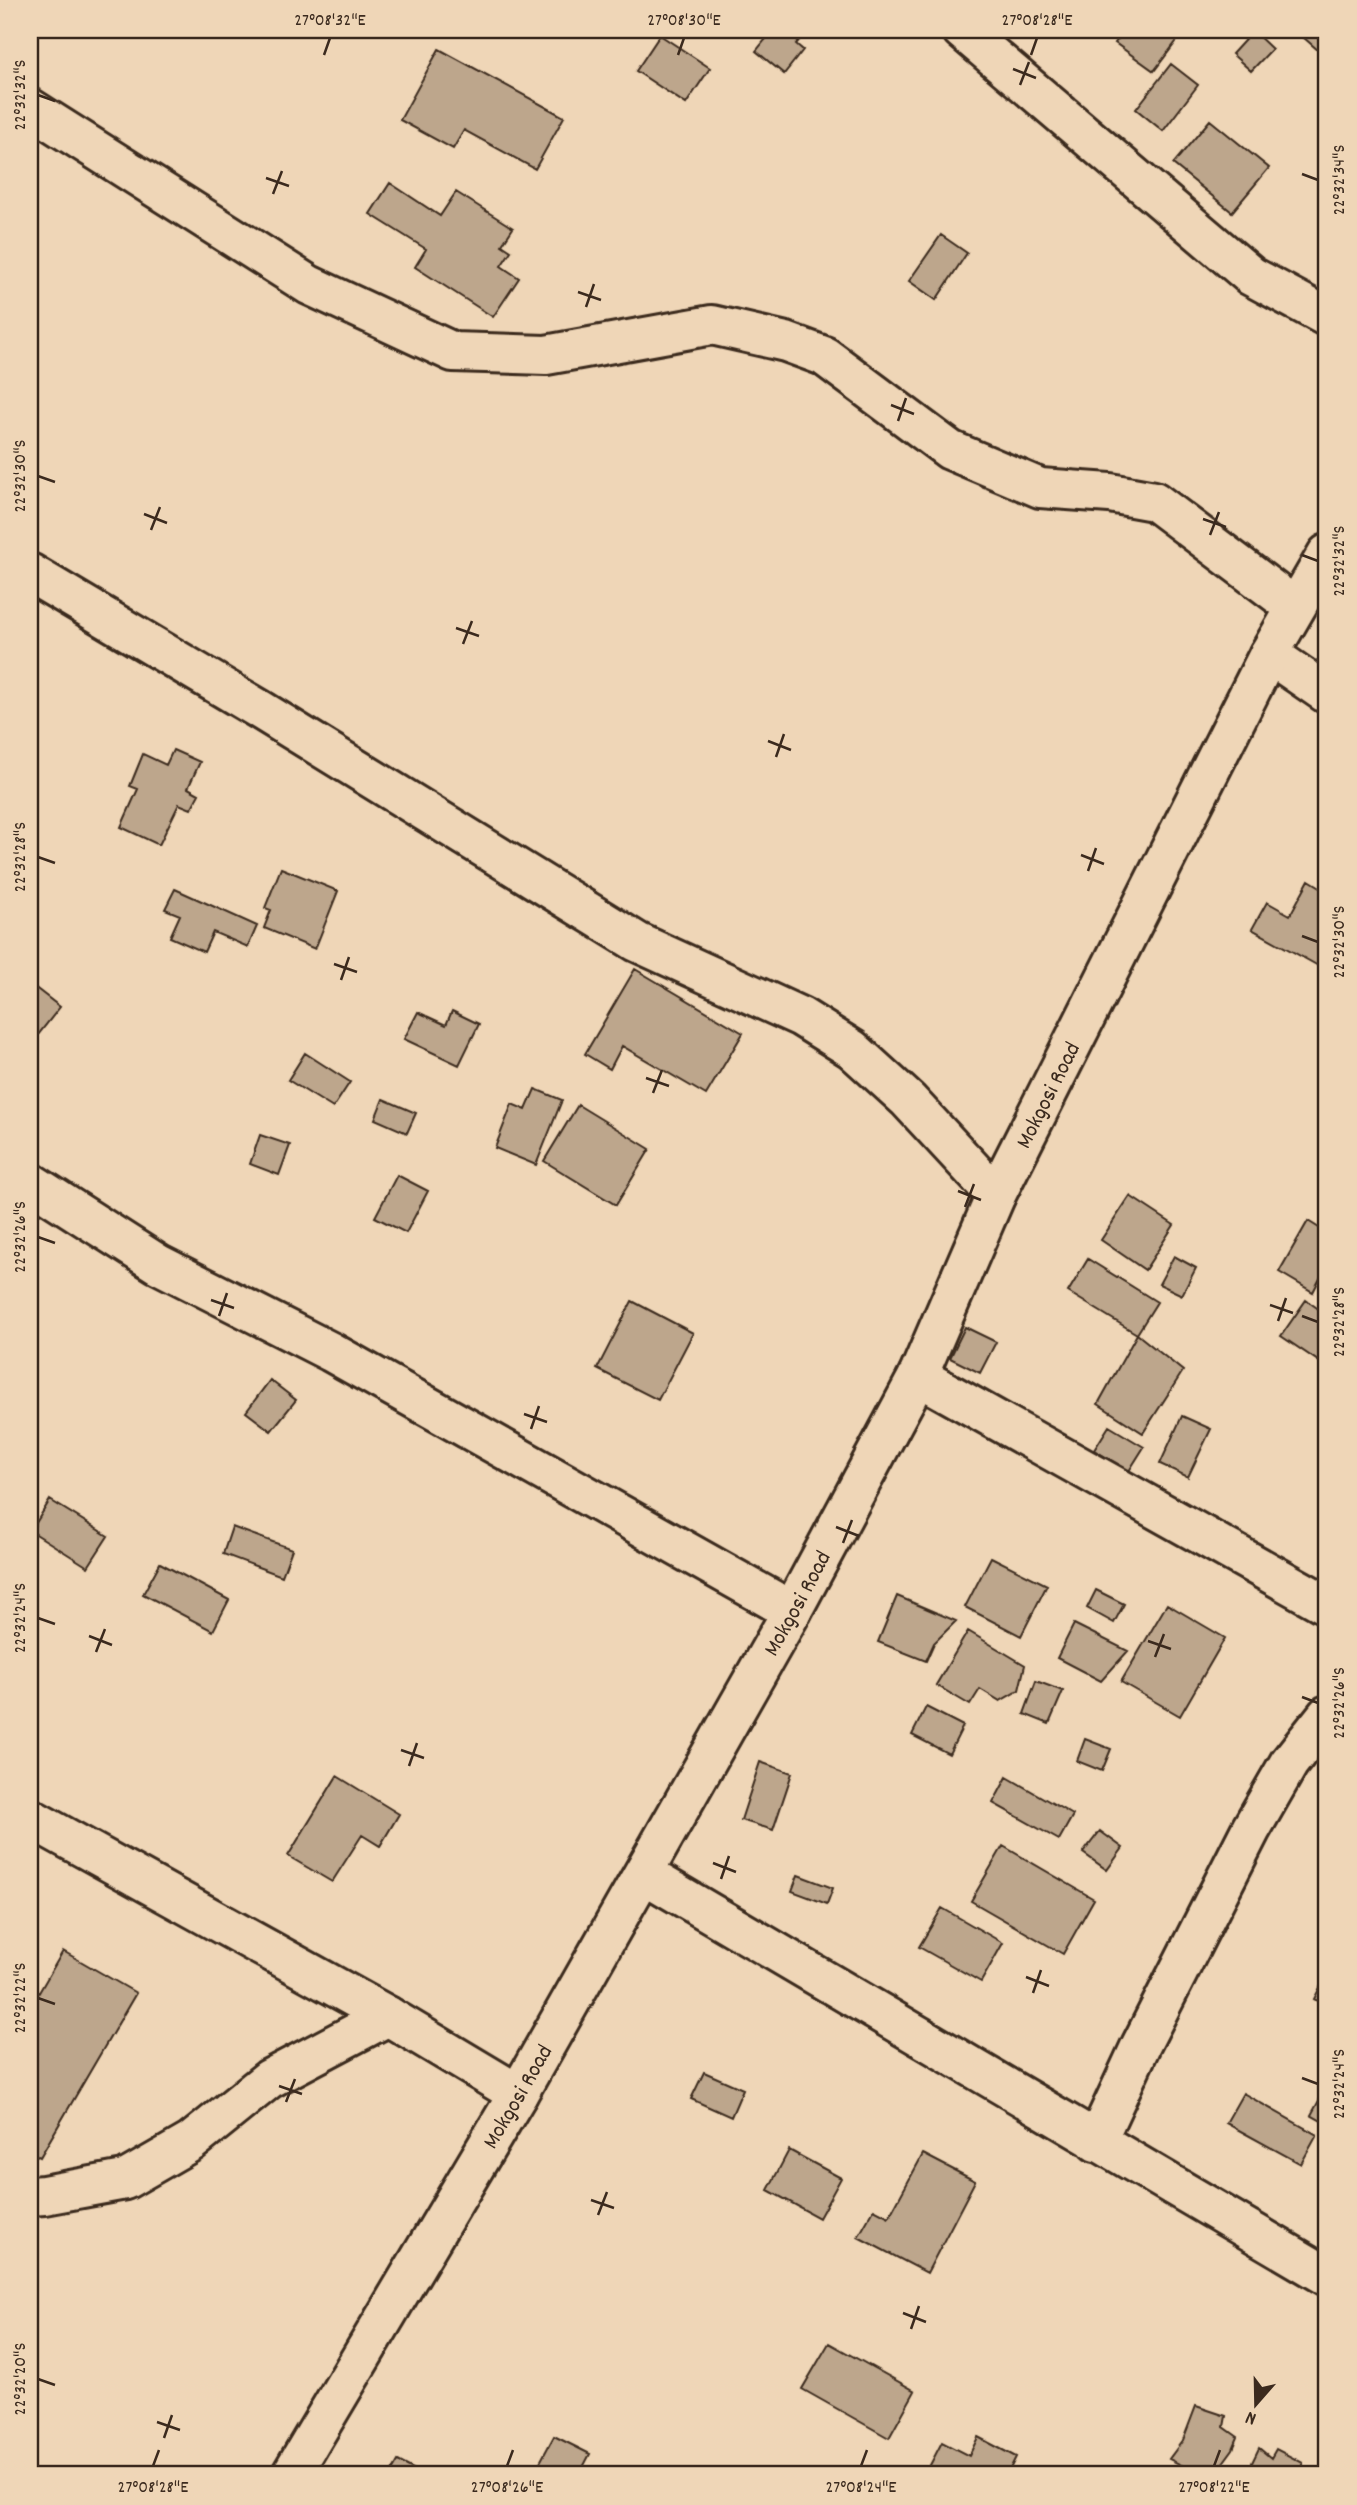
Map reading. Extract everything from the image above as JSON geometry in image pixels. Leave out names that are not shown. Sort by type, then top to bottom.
[{"type":"street","points":[[962,30],[1251,276],[1327,317]]},
{"type":"street","points":[[30,108],[309,285],[453,352],[546,355],[712,325],[786,342],[824,356],[950,450],[1040,488],[1110,493],[1154,500],[1295,607]]},
{"type":"street","name":"Mokgosi Road","points":[[291,2475],[518,2094],[792,1611],[918,1376],[996,1195],[1269,654],[1327,554]]},
{"type":"street","points":[[30,573],[259,709],[637,942],[801,1017],[852,1049],[908,1100],[996,1195]]},
{"type":"street","points":[[1269,654],[1327,694]]},
{"type":"street","points":[[30,1182],[158,1264],[331,1352],[792,1611]]},
{"type":"street","points":[[918,1376],[1327,1605]]},
{"type":"street","points":[[1096,2142],[1141,2045],[1251,1829],[1289,1763],[1327,1715]]},
{"type":"street","points":[[30,1818],[388,2016],[518,2094]]},
{"type":"street","points":[[644,1874],[1327,2276]]},
{"type":"street","points":[[30,2196],[125,2180],[191,2142],[269,2079],[388,2016]]},
{"type":"building","points":[[773,30],[808,30],[796,44],[803,50],[784,74],[756,51]]},
{"type":"building","points":[[1125,30],[1185,30],[1154,71],[1115,43]]},
{"type":"building","points":[[1295,30],[1327,30],[1327,41],[1319,51]]},
{"type":"building","points":[[1253,31],[1272,49],[1251,71],[1232,54]]},
{"type":"building","points":[[660,35],[710,68],[686,104],[636,71]]},
{"type":"building","points":[[439,49],[564,117],[535,169],[464,130],[453,149],[400,120]]},
{"type":"building","points":[[1171,64],[1198,85],[1163,131],[1136,109]]},
{"type":"building","points":[[1210,120],[1269,168],[1232,212],[1173,164]]},
{"type":"building","points":[[390,183],[440,216],[456,192],[513,228],[502,245],[511,251],[501,266],[519,278],[493,317],[415,267],[426,249],[370,214]]},
{"type":"building","points":[[941,235],[967,253],[936,300],[909,281]]},
{"type":"building","points":[[173,750],[200,762],[188,788],[199,794],[191,809],[179,804],[159,845],[121,827],[138,789],[130,786],[143,754],[166,765]]},
{"type":"building","points":[[281,868],[338,891],[315,949],[264,928],[271,910],[265,908]]},
{"type":"building","points":[[1309,880],[1327,891],[1327,959],[1322,968],[1252,929],[1267,902],[1290,915]]},
{"type":"building","points":[[175,889],[257,926],[248,947],[213,932],[204,952],[170,937],[180,915],[165,909]]},
{"type":"building","points":[[635,969],[743,1033],[706,1095],[622,1046],[610,1069],[585,1054]]},
{"type":"building","points":[[33,986],[60,1007],[30,1045],[30,990]]},
{"type":"building","points":[[452,1011],[479,1024],[459,1065],[404,1039],[418,1012],[446,1025]]},
{"type":"building","points":[[305,1053],[350,1082],[333,1108],[288,1080]]},
{"type":"building","points":[[535,1089],[562,1100],[536,1165],[495,1148],[512,1104],[526,1110]]},
{"type":"building","points":[[383,1099],[416,1113],[407,1133],[375,1119]]},
{"type":"building","points":[[578,1105],[650,1149],[616,1205],[544,1161]]},
{"type":"building","points":[[260,1135],[290,1145],[279,1175],[250,1164]]},
{"type":"building","points":[[397,1175],[428,1191],[406,1233],[375,1217]]},
{"type":"building","points":[[1130,1196],[1174,1225],[1145,1270],[1101,1240]]},
{"type":"building","points":[[1308,1221],[1327,1233],[1327,1265],[1313,1292],[1279,1272]]},
{"type":"building","points":[[1174,1256],[1196,1268],[1182,1295],[1159,1284]]},
{"type":"building","points":[[1088,1259],[1157,1302],[1137,1334],[1068,1292]]},
{"type":"building","points":[[1306,1300],[1327,1315],[1327,1367],[1281,1336]]},
{"type":"building","points":[[632,1301],[693,1333],[658,1400],[597,1369]]},
{"type":"building","points":[[965,1327],[996,1342],[980,1373],[950,1358]]},
{"type":"building","points":[[1137,1334],[1183,1371],[1143,1433],[1098,1404]]},
{"type":"building","points":[[270,1380],[296,1400],[271,1431],[246,1412]]},
{"type":"building","points":[[1182,1416],[1211,1429],[1188,1477],[1160,1464]]},
{"type":"building","points":[[1109,1426],[1144,1447],[1129,1471],[1094,1450]]},
{"type":"building","points":[[50,1500],[108,1536],[88,1567],[31,1531]]},
{"type":"building","points":[[232,1527],[292,1549],[282,1576],[223,1554]]},
{"type":"building","points":[[991,1557],[1047,1585],[1021,1636],[965,1607]]},
{"type":"building","points":[[160,1563],[229,1600],[213,1631],[143,1594]]},
{"type":"building","points":[[1096,1590],[1124,1604],[1114,1623],[1087,1608]]},
{"type":"building","points":[[897,1596],[956,1621],[934,1643],[926,1661],[878,1642]]},
{"type":"building","points":[[1167,1604],[1225,1638],[1180,1716],[1121,1682]]},
{"type":"building","points":[[1074,1624],[1128,1651],[1101,1681],[1057,1658]]},
{"type":"building","points":[[968,1631],[1025,1665],[1019,1690],[1000,1701],[980,1689],[970,1705],[936,1685]]},
{"type":"building","points":[[1036,1681],[1063,1691],[1049,1724],[1024,1714]]},
{"type":"building","points":[[926,1707],[963,1726],[949,1754],[912,1735]]},
{"type":"building","points":[[1085,1739],[1111,1749],[1102,1771],[1077,1761]]},
{"type":"building","points":[[760,1762],[792,1773],[773,1830],[741,1820]]},
{"type":"building","points":[[337,1776],[399,1814],[380,1846],[362,1835],[332,1882],[288,1856]]},
{"type":"building","points":[[1007,1777],[1073,1815],[1059,1840],[993,1803]]},
{"type":"building","points":[[1100,1831],[1123,1848],[1107,1870],[1083,1853]]},
{"type":"building","points":[[1003,1846],[1094,1899],[1063,1954],[971,1901]]},
{"type":"building","points":[[798,1875],[833,1888],[827,1904],[792,1891]]},
{"type":"building","points":[[942,1908],[1003,1943],[981,1982],[919,1947]]},
{"type":"building","points":[[63,1951],[136,1993],[40,2157],[30,2151],[30,2008]]},
{"type":"building","points":[[1327,1974],[1327,2006],[1314,1999]]},
{"type":"building","points":[[704,2072],[743,2089],[731,2117],[691,2099]]},
{"type":"building","points":[[1327,2086],[1327,2124],[1311,2115]]},
{"type":"building","points":[[1243,2093],[1317,2135],[1301,2164],[1226,2123]]},
{"type":"building","points":[[789,2150],[841,2178],[819,2218],[768,2190]]},
{"type":"building","points":[[923,2154],[975,2181],[927,2273],[858,2237],[874,2209],[889,2217]]},
{"type":"building","points":[[829,2343],[915,2391],[889,2438],[802,2389]]},
{"type":"building","points":[[1196,2406],[1226,2416],[1224,2427],[1238,2437],[1233,2449],[1214,2475],[1201,2475],[1169,2459],[1183,2440]]},
{"type":"building","points":[[554,2436],[590,2454],[579,2475],[560,2475],[539,2464]]},
{"type":"building","points":[[978,2437],[1016,2457],[1007,2475],[945,2475],[929,2467],[942,2442],[969,2456]]},
{"type":"building","points":[[1259,2448],[1271,2458],[1276,2449],[1303,2463],[1303,2475],[1246,2475]]},
{"type":"building","points":[[398,2461],[424,2475],[390,2475]]}]
